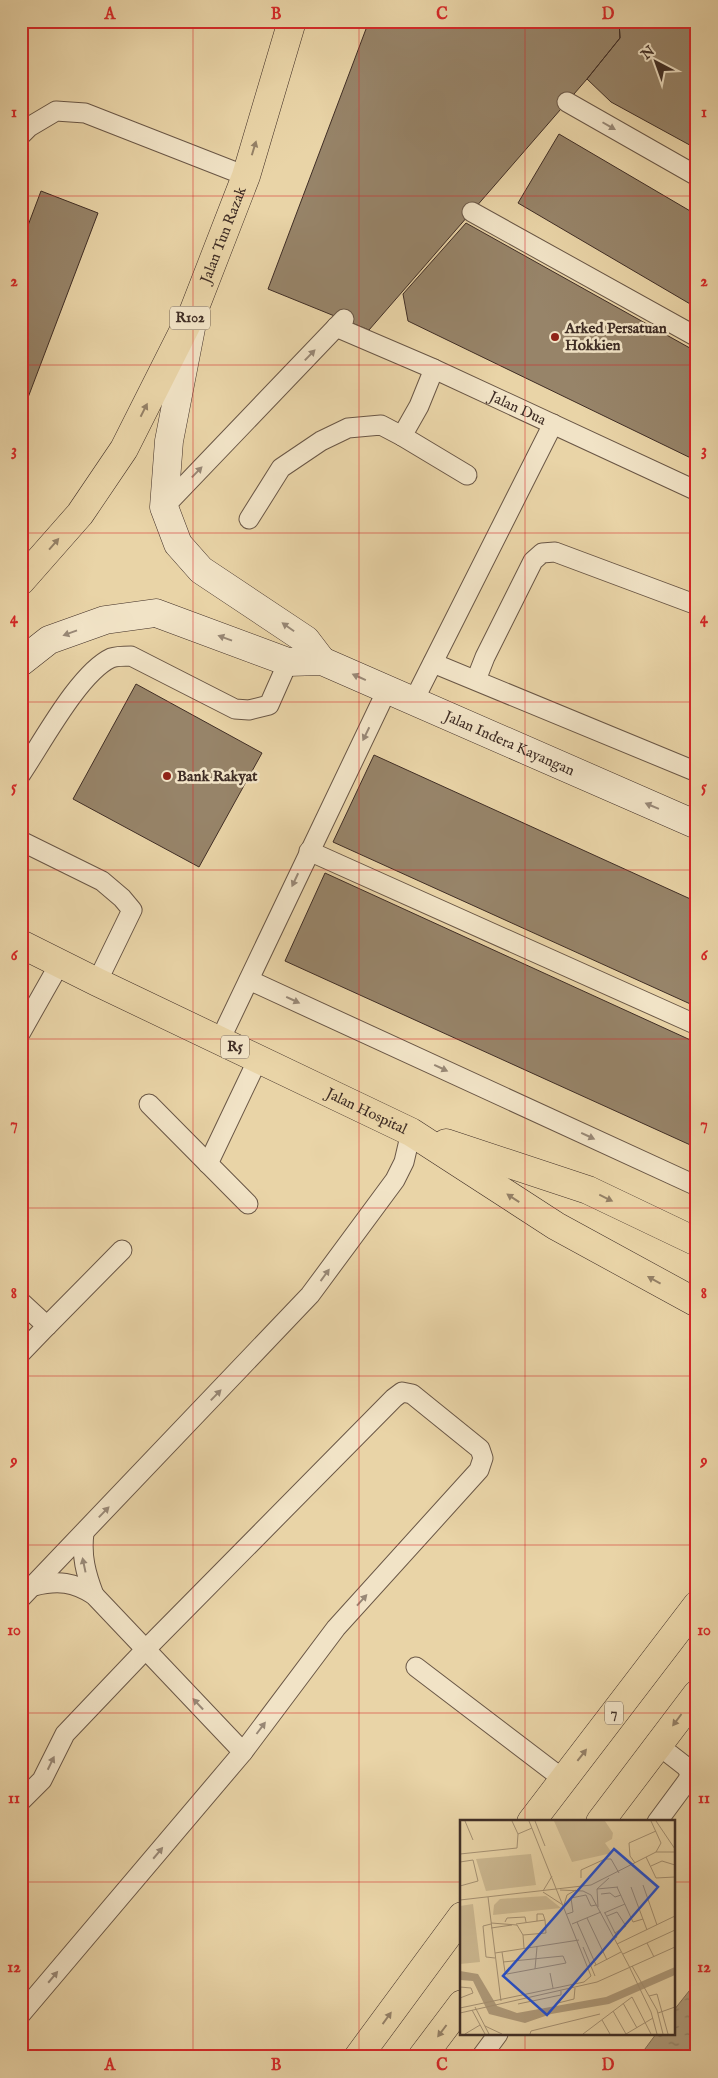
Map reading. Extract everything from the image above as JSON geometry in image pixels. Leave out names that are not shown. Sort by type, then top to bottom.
[{"type":"main road","name":"Jalan Tun Razak","points":[[21,581],[80,514],[124,449],[194,310],[246,176],[292,21]]},
{"type":"main road","name":"Jalan Hospital","points":[[21,944],[411,1132],[556,1226],[697,1303]]},
{"type":"main road","name":"R5","points":[[411,1132],[588,1190],[697,1242]]},
{"type":"main road","name":"7","points":[[533,1820],[697,1605]]},
{"type":"main road","points":[[602,1820],[697,1694]]},
{"type":"main road","points":[[358,2057],[460,1919]]},
{"type":"main road","points":[[422,2057],[460,2007]]},
{"type":"street","points":[[194,310],[169,441],[164,507],[178,544],[201,570],[306,640],[322,661]]},
{"type":"street","points":[[21,662],[49,640],[105,620],[156,613],[288,662],[322,661]]},
{"type":"street","name":"Jalan Indera Kayangan","points":[[322,661],[697,825]]},
{"type":"lane","points":[[567,102],[697,176]]},
{"type":"lane","points":[[21,135],[29,127],[56,110],[85,113],[246,176]]},
{"type":"lane","points":[[472,212],[697,337]]},
{"type":"lane","name":"Jalan Dua","points":[[164,507],[340,323],[434,369],[697,491]]},
{"type":"lane","points":[[402,436],[419,406],[434,369]]},
{"type":"lane","points":[[413,702],[553,424]]},
{"type":"lane","points":[[249,519],[281,468],[321,441],[348,428],[381,425],[467,474]]},
{"type":"lane","points":[[476,680],[485,657],[533,561],[542,553],[555,552],[697,605]]},
{"type":"lane","points":[[21,774],[81,683],[94,670],[113,657],[131,656],[235,709],[249,710],[269,705],[288,662]]},
{"type":"lane","points":[[433,663],[696,770]]},
{"type":"lane","points":[[220,1040],[387,690]]},
{"type":"lane","points":[[21,841],[102,881],[122,898],[132,910],[97,982]]},
{"type":"lane","points":[[309,851],[697,1025]]},
{"type":"lane","points":[[21,1032],[60,963]]},
{"type":"lane","points":[[249,980],[697,1186]]},
{"type":"lane","points":[[208,1164],[258,1059]]},
{"type":"lane","points":[[149,1104],[248,1204]]},
{"type":"lane","points":[[28,1592],[310,1295],[395,1180],[408,1151],[411,1132]]},
{"type":"lane","points":[[21,1353],[122,1250]]},
{"type":"lane","points":[[21,1302],[47,1326]]},
{"type":"lane","points":[[21,1801],[42,1780],[65,1734],[146,1649],[394,1398],[402,1392],[412,1394],[480,1449],[483,1458],[479,1470],[336,1628],[243,1752],[21,2014]]},
{"type":"lane","points":[[84,1533],[83,1564],[94,1595]]},
{"type":"lane","points":[[28,1592],[51,1582],[67,1582],[94,1595],[243,1752]]},
{"type":"lane","points":[[416,1667],[563,1779]]},
{"type":"lane","points":[[658,1745],[690,1772],[688,1780],[658,1820]]},
{"type":"lane","points":[[481,2057],[497,2036]]},
{"type":"water","points":[[697,1981],[697,2057],[639,2057],[655,2036],[676,2036],[676,2007]]},
{"type":"building","points":[[369,21],[619,21],[620,38],[587,79],[369,330],[268,289]]},
{"type":"building","points":[[619,21],[697,21],[697,149],[611,102],[587,79],[620,38]]},
{"type":"building","points":[[559,134],[697,215],[697,308],[518,203]]},
{"type":"building","points":[[41,191],[98,213],[21,416],[21,244]]},
{"type":"building","name":"Arked Persatuan Hokkien","points":[[466,223],[697,352],[697,461],[408,321],[403,294]]},
{"type":"building","name":"Bank Rakyat","points":[[136,684],[262,753],[199,867],[73,799]]},
{"type":"building","points":[[374,755],[697,902],[697,1007],[333,842]]},
{"type":"building","points":[[325,873],[697,1043],[697,1148],[285,961]]},
{"type":"place","name":"Arked Persatuan Hokkien","points":[[555,337]]},
{"type":"place","name":"Bank Rakyat","points":[[167,776]]}]
